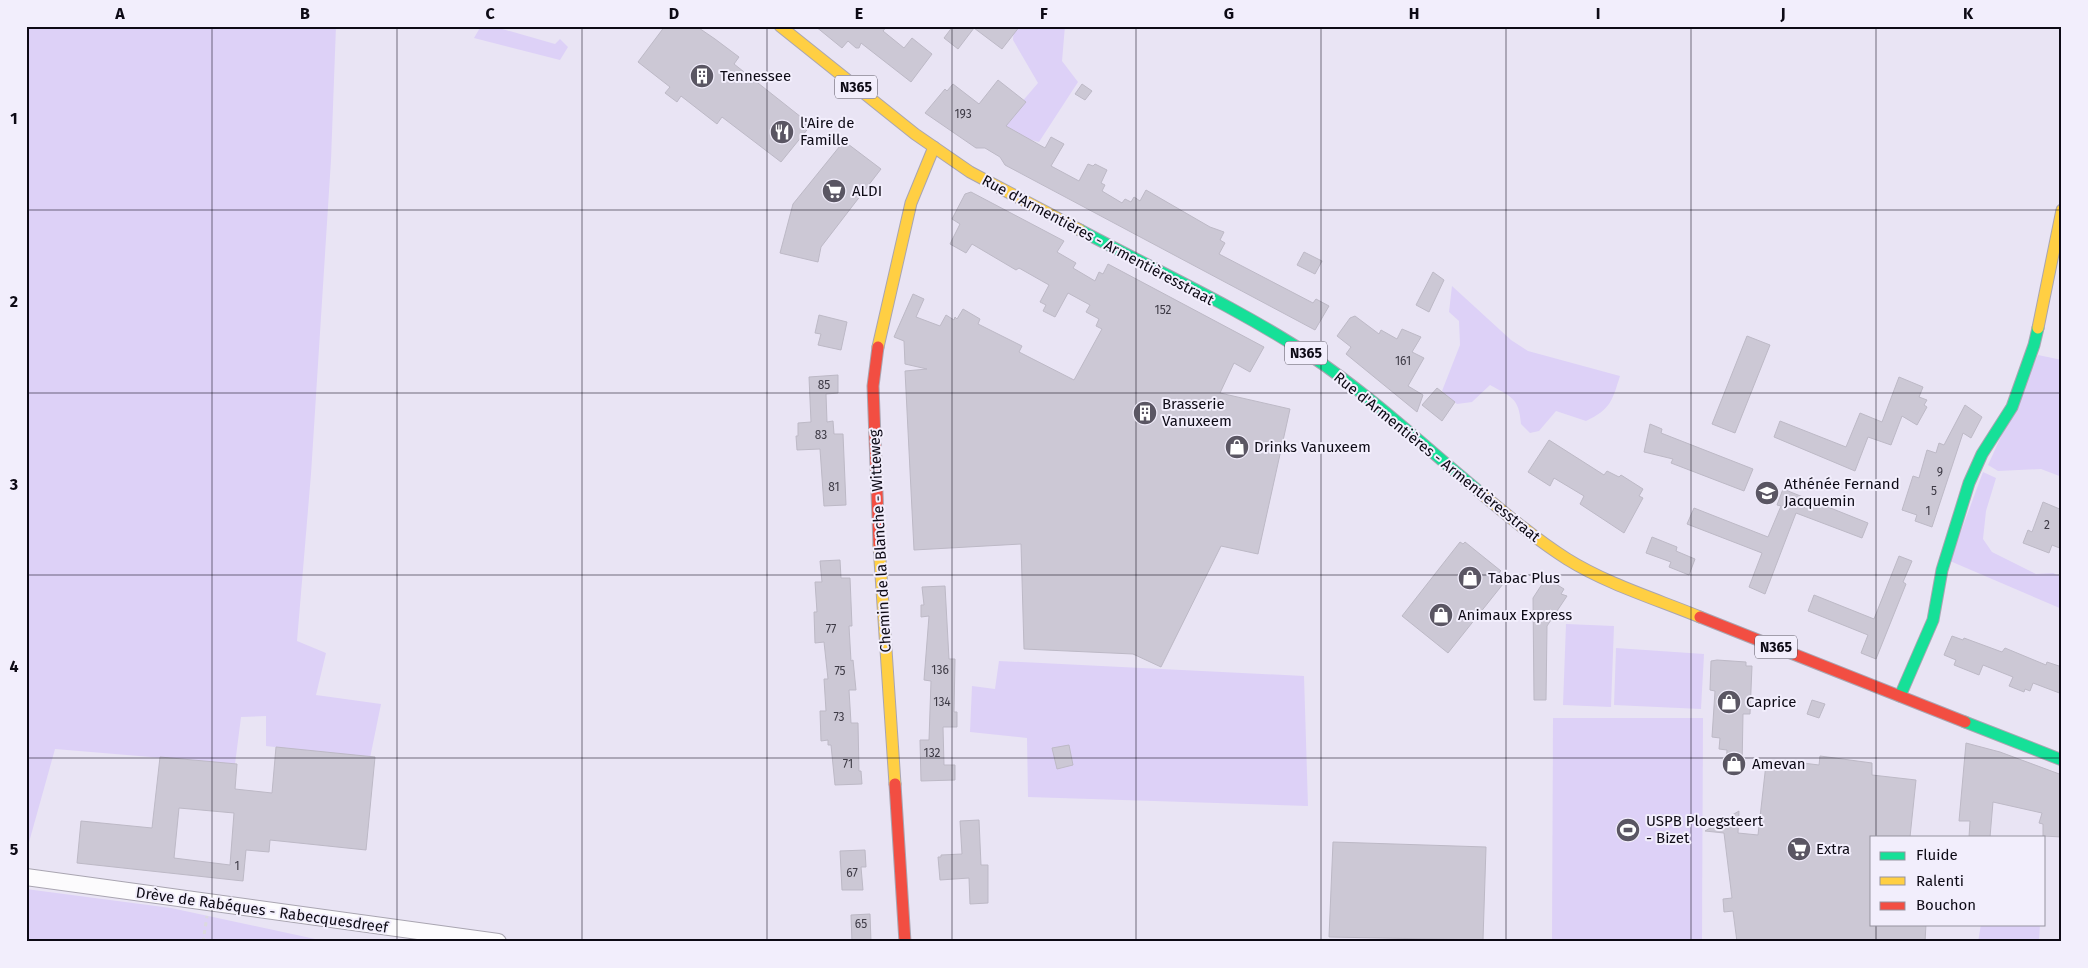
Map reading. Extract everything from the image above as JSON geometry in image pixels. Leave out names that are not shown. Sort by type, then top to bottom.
[{"type":"main road","name":"Rue d'Armentières - Armentièresstraat","points":[[780,26],[934,147],[987,182],[1254,322],[1310,356],[1361,394],[1526,531],[1568,560],[1620,585],[2062,760]]},
{"type":"main road","name":"Chemin de la Blanche - Witteweg","points":[[905,942],[876,489],[873,386],[880,331],[911,203],[934,147]]},
{"type":"main road","points":[[1900,696],[1933,620],[1942,570],[1969,483],[1982,454],[2012,408],[2034,345],[2062,210]]},
{"type":"street","name":"Drève de Rabéques - Rabecquesdreef","points":[[26,877],[498,942]]},
{"type":"path","points":[[204,942],[209,903]]},
{"type":"shaded area","points":[[26,26],[336,26],[331,160],[311,474],[297,641],[326,653],[316,695],[381,704],[370,758],[266,746],[266,716],[241,717],[235,764],[55,749],[26,853]]},
{"type":"shaded area","points":[[481,26],[492,26],[555,44],[560,39],[568,47],[560,60],[474,38]]},
{"type":"shaded area","points":[[1014,26],[1065,26],[1062,61],[1078,82],[1039,142],[997,131],[1038,83],[1013,40]]},
{"type":"shaded area","points":[[1452,286],[1511,340],[1528,351],[1620,376],[1615,392],[1606,408],[1586,421],[1556,411],[1539,431],[1530,433],[1521,424],[1518,408],[1513,399],[1490,385],[1472,402],[1457,404],[1442,391],[1460,345],[1459,321],[1449,312]]},
{"type":"shaded area","points":[[2038,355],[2062,360],[2062,477],[2041,469],[1998,471],[1988,465]]},
{"type":"shaded area","points":[[1983,472],[1996,478],[1986,511],[1983,539],[1992,552],[2036,574],[2053,573],[2062,577],[2062,609],[1950,561]]},
{"type":"shaded area","points":[[1566,624],[1614,626],[1611,707],[1563,705]]},
{"type":"shaded area","points":[[1616,648],[1704,654],[1701,709],[1614,705]]},
{"type":"shaded area","points":[[999,661],[1304,676],[1308,806],[1028,797],[1027,738],[970,732],[972,686],[995,689]]},
{"type":"shaded area","name":"USPB Ploegsteert - Bizet","points":[[1553,718],[1703,718],[1702,942],[1552,942]]},
{"type":"shaded area","points":[[26,889],[171,908],[329,942],[26,942]]},
{"type":"shaded area","points":[[1981,926],[2040,926],[2039,942],[1978,942]]},
{"type":"building","name":"Tennessee","points":[[665,26],[696,26],[739,57],[734,64],[811,125],[781,162],[722,117],[717,124],[681,96],[677,102],[665,93],[670,87],[638,62]]},
{"type":"building","points":[[815,26],[887,26],[883,31],[904,48],[912,38],[932,54],[911,82],[861,43],[859,48],[856,48],[848,41],[842,48]]},
{"type":"building","points":[[953,26],[1020,26],[1002,49],[974,28],[958,49],[944,38]]},
{"type":"building","points":[[998,80],[1026,102],[1006,126],[1045,148],[1051,137],[1064,144],[1051,166],[1079,181],[1088,164],[1093,166],[1095,164],[1107,170],[1101,183],[1105,185],[1102,191],[1122,203],[1125,199],[1131,202],[1134,197],[1140,201],[1146,190],[1210,227],[1224,232],[1220,240],[1225,243],[1219,254],[1313,303],[1316,299],[1329,306],[1315,330],[1005,165],[1000,157],[985,148],[976,148],[925,113],[945,89],[947,91],[953,84],[979,104]]},
{"type":"building","points":[[1082,84],[1092,91],[1085,100],[1075,94]]},
{"type":"building","name":"ALDI","points":[[844,141],[881,169],[821,247],[818,262],[780,253],[793,204]]},
{"type":"building","points":[[971,192],[1064,241],[1057,252],[1076,263],[1073,268],[1095,281],[1099,272],[1103,274],[1108,264],[1264,347],[1250,372],[1234,363],[1220,393],[1290,409],[1258,554],[1221,546],[1161,667],[1133,654],[1024,649],[1021,544],[914,550],[905,371],[927,369],[905,364],[904,341],[894,337],[913,294],[924,299],[916,317],[940,326],[946,315],[954,320],[955,317],[957,319],[963,309],[980,319],[978,324],[1022,346],[1019,352],[1074,380],[1102,329],[1096,326],[1099,319],[1086,312],[1090,305],[1068,293],[1055,317],[1043,311],[1046,305],[1040,302],[1049,285],[1019,268],[1016,270],[972,244],[966,253],[950,244],[960,224],[952,219],[965,194]]},
{"type":"building","points":[[1304,252],[1322,261],[1315,274],[1297,265]]},
{"type":"building","points":[[1433,272],[1444,280],[1429,312],[1416,305]]},
{"type":"building","points":[[819,315],[847,322],[841,350],[818,345],[821,334],[815,333]]},
{"type":"building","points":[[1355,316],[1379,334],[1381,330],[1397,339],[1402,329],[1421,337],[1412,352],[1424,358],[1408,386],[1423,395],[1417,412],[1346,354],[1351,347],[1337,336],[1350,318]]},
{"type":"building","points":[[1747,336],[1770,345],[1735,433],[1712,424]]},
{"type":"building","points":[[838,375],[838,393],[826,394],[827,422],[833,421],[834,434],[843,434],[846,505],[824,506],[820,449],[797,450],[796,436],[798,436],[798,423],[811,422],[809,377]]},
{"type":"building","points":[[1899,377],[1923,387],[1919,397],[1927,400],[1924,405],[1927,407],[1917,425],[1902,416],[1891,445],[1868,437],[1855,471],[1774,437],[1780,421],[1846,447],[1860,413],[1882,422]]},
{"type":"building","points":[[1437,388],[1455,402],[1442,421],[1422,405]]},
{"type":"building","points":[[1965,405],[1982,417],[1971,438],[1963,433],[1932,527],[1915,521],[1917,515],[1902,510],[1913,476],[1919,478],[1927,450],[1936,453],[1939,443],[1944,445]]},
{"type":"building","points":[[1650,424],[1662,429],[1661,433],[1753,469],[1744,491],[1671,463],[1673,459],[1644,452]]},
{"type":"building","points":[[1549,440],[1604,475],[1607,471],[1619,477],[1621,475],[1643,489],[1639,496],[1643,498],[1624,533],[1580,504],[1584,496],[1554,478],[1550,486],[1528,472]]},
{"type":"building","points":[[1783,489],[1868,523],[1862,538],[1796,513],[1765,594],[1749,587],[1762,553],[1687,524],[1694,508],[1768,537],[1781,506],[1777,505]]},
{"type":"building","points":[[2043,502],[2062,510],[2062,549],[2052,545],[2049,553],[2023,543],[2028,530],[2032,532]]},
{"type":"building","points":[[1652,537],[1677,547],[1676,551],[1695,559],[1689,575],[1669,567],[1671,562],[1646,553]]},
{"type":"building","points":[[1460,542],[1463,544],[1465,542],[1501,571],[1499,572],[1507,579],[1448,653],[1402,616]]},
{"type":"building","points":[[1899,556],[1912,561],[1903,582],[1906,584],[1876,659],[1861,653],[1868,635],[1808,611],[1814,595],[1874,619]]},
{"type":"building","points":[[840,560],[841,578],[850,578],[852,626],[849,626],[851,661],[853,660],[856,690],[849,690],[851,723],[858,723],[859,771],[861,771],[862,784],[835,785],[831,745],[828,745],[828,740],[821,741],[820,711],[826,711],[824,679],[828,679],[824,642],[815,643],[814,612],[817,612],[815,582],[822,582],[820,561]]},
{"type":"building","points":[[1546,578],[1564,589],[1561,594],[1567,596],[1547,626],[1546,700],[1534,700],[1533,598]]},
{"type":"building","points":[[945,586],[949,659],[955,659],[954,712],[957,712],[957,727],[943,727],[944,765],[955,765],[955,780],[921,781],[920,740],[929,740],[931,681],[924,680],[929,616],[921,617],[921,605],[924,605],[922,587]]},
{"type":"building","points":[[1952,636],[1963,640],[1964,638],[2002,652],[2005,648],[2046,665],[2047,662],[2062,667],[2062,694],[2033,683],[2030,691],[2025,689],[2024,692],[2009,686],[2013,677],[1983,665],[1979,675],[1954,665],[1956,660],[1944,655]]},
{"type":"building","name":"Caprice","points":[[1711,661],[1746,662],[1746,666],[1752,666],[1750,714],[1743,714],[1742,770],[1726,768],[1727,750],[1719,749],[1720,738],[1712,737],[1715,691],[1710,690]]},
{"type":"building","points":[[1812,700],[1825,704],[1819,718],[1807,714]]},
{"type":"building","points":[[1966,743],[2000,752],[2062,775],[2062,837],[2043,836],[2043,824],[2039,823],[2042,813],[1993,802],[1990,836],[1969,836],[1970,821],[1959,821]]},
{"type":"building","points":[[1069,745],[1073,765],[1057,769],[1052,748]]},
{"type":"building","points":[[276,747],[375,757],[366,850],[270,840],[269,852],[246,850],[243,881],[77,863],[81,821],[152,828],[160,757],[237,764],[235,789],[272,793]],"holes":[[[179,808],[234,813],[230,865],[174,858]]]},
{"type":"building","name":"Extra","points":[[1820,756],[1872,763],[1872,775],[1916,780],[1910,836],[1870,836],[1870,926],[1926,926],[1925,942],[1737,942],[1733,911],[1724,912],[1723,899],[1732,898],[1724,833],[1705,831],[1739,811],[1738,833],[1758,835],[1766,764],[1786,766],[1787,761],[1819,765]]},
{"type":"building","points":[[979,820],[981,865],[988,865],[988,903],[970,904],[969,878],[940,880],[938,857],[941,857],[941,855],[962,854],[960,821]]},
{"type":"building","points":[[1333,842],[1486,847],[1483,940],[1329,937]]},
{"type":"building","points":[[865,850],[866,867],[861,867],[863,890],[842,890],[840,851]]},
{"type":"building","points":[[870,914],[871,942],[852,942],[851,915]]},
{"type":"traffic: fast","points":[[1080,230],[1226,306],[1311,356],[1377,405],[1482,494]]},
{"type":"traffic: fast","points":[[1900,696],[1933,620],[1942,570],[1969,483],[1982,454],[2012,407],[2034,345],[2038,328]]},
{"type":"traffic: fast","points":[[1965,722],[2062,760]]},
{"type":"traffic: slow","points":[[780,26],[915,134],[970,172],[1080,230]]},
{"type":"traffic: slow","points":[[878,347],[911,203],[934,147]]},
{"type":"traffic: slow","points":[[2038,328],[2062,210]]},
{"type":"traffic: slow","points":[[1482,494],[1534,536],[1582,568],[1615,584],[1700,617]]},
{"type":"traffic: slow","points":[[879,545],[895,784]]},
{"type":"traffic: jam","points":[[878,347],[873,386],[879,545]]},
{"type":"traffic: jam","points":[[1700,617],[1965,722]]},
{"type":"traffic: jam","points":[[895,784],[905,942]]},
{"type":"place","name":"Tennessee","points":[[702,76]]},
{"type":"place","name":"l'Aire de Famille","points":[[782,132]]},
{"type":"place","name":"ALDI","points":[[834,191]]},
{"type":"place","name":"Brasserie Vanuxeem","points":[[1145,413]]},
{"type":"place","name":"Drinks Vanuxeem","points":[[1237,447]]},
{"type":"place","name":"Athénée Fernand Jacquemin","points":[[1767,493]]},
{"type":"place","name":"Tabac Plus","points":[[1470,578]]},
{"type":"place","name":"Animaux Express","points":[[1441,615]]},
{"type":"place","name":"Caprice","points":[[1729,702]]},
{"type":"place","name":"Amevan","points":[[1734,764]]},
{"type":"place","name":"USPB Ploegsteert - Bizet","points":[[1628,830]]},
{"type":"place","name":"Extra","points":[[1799,849]]}]
